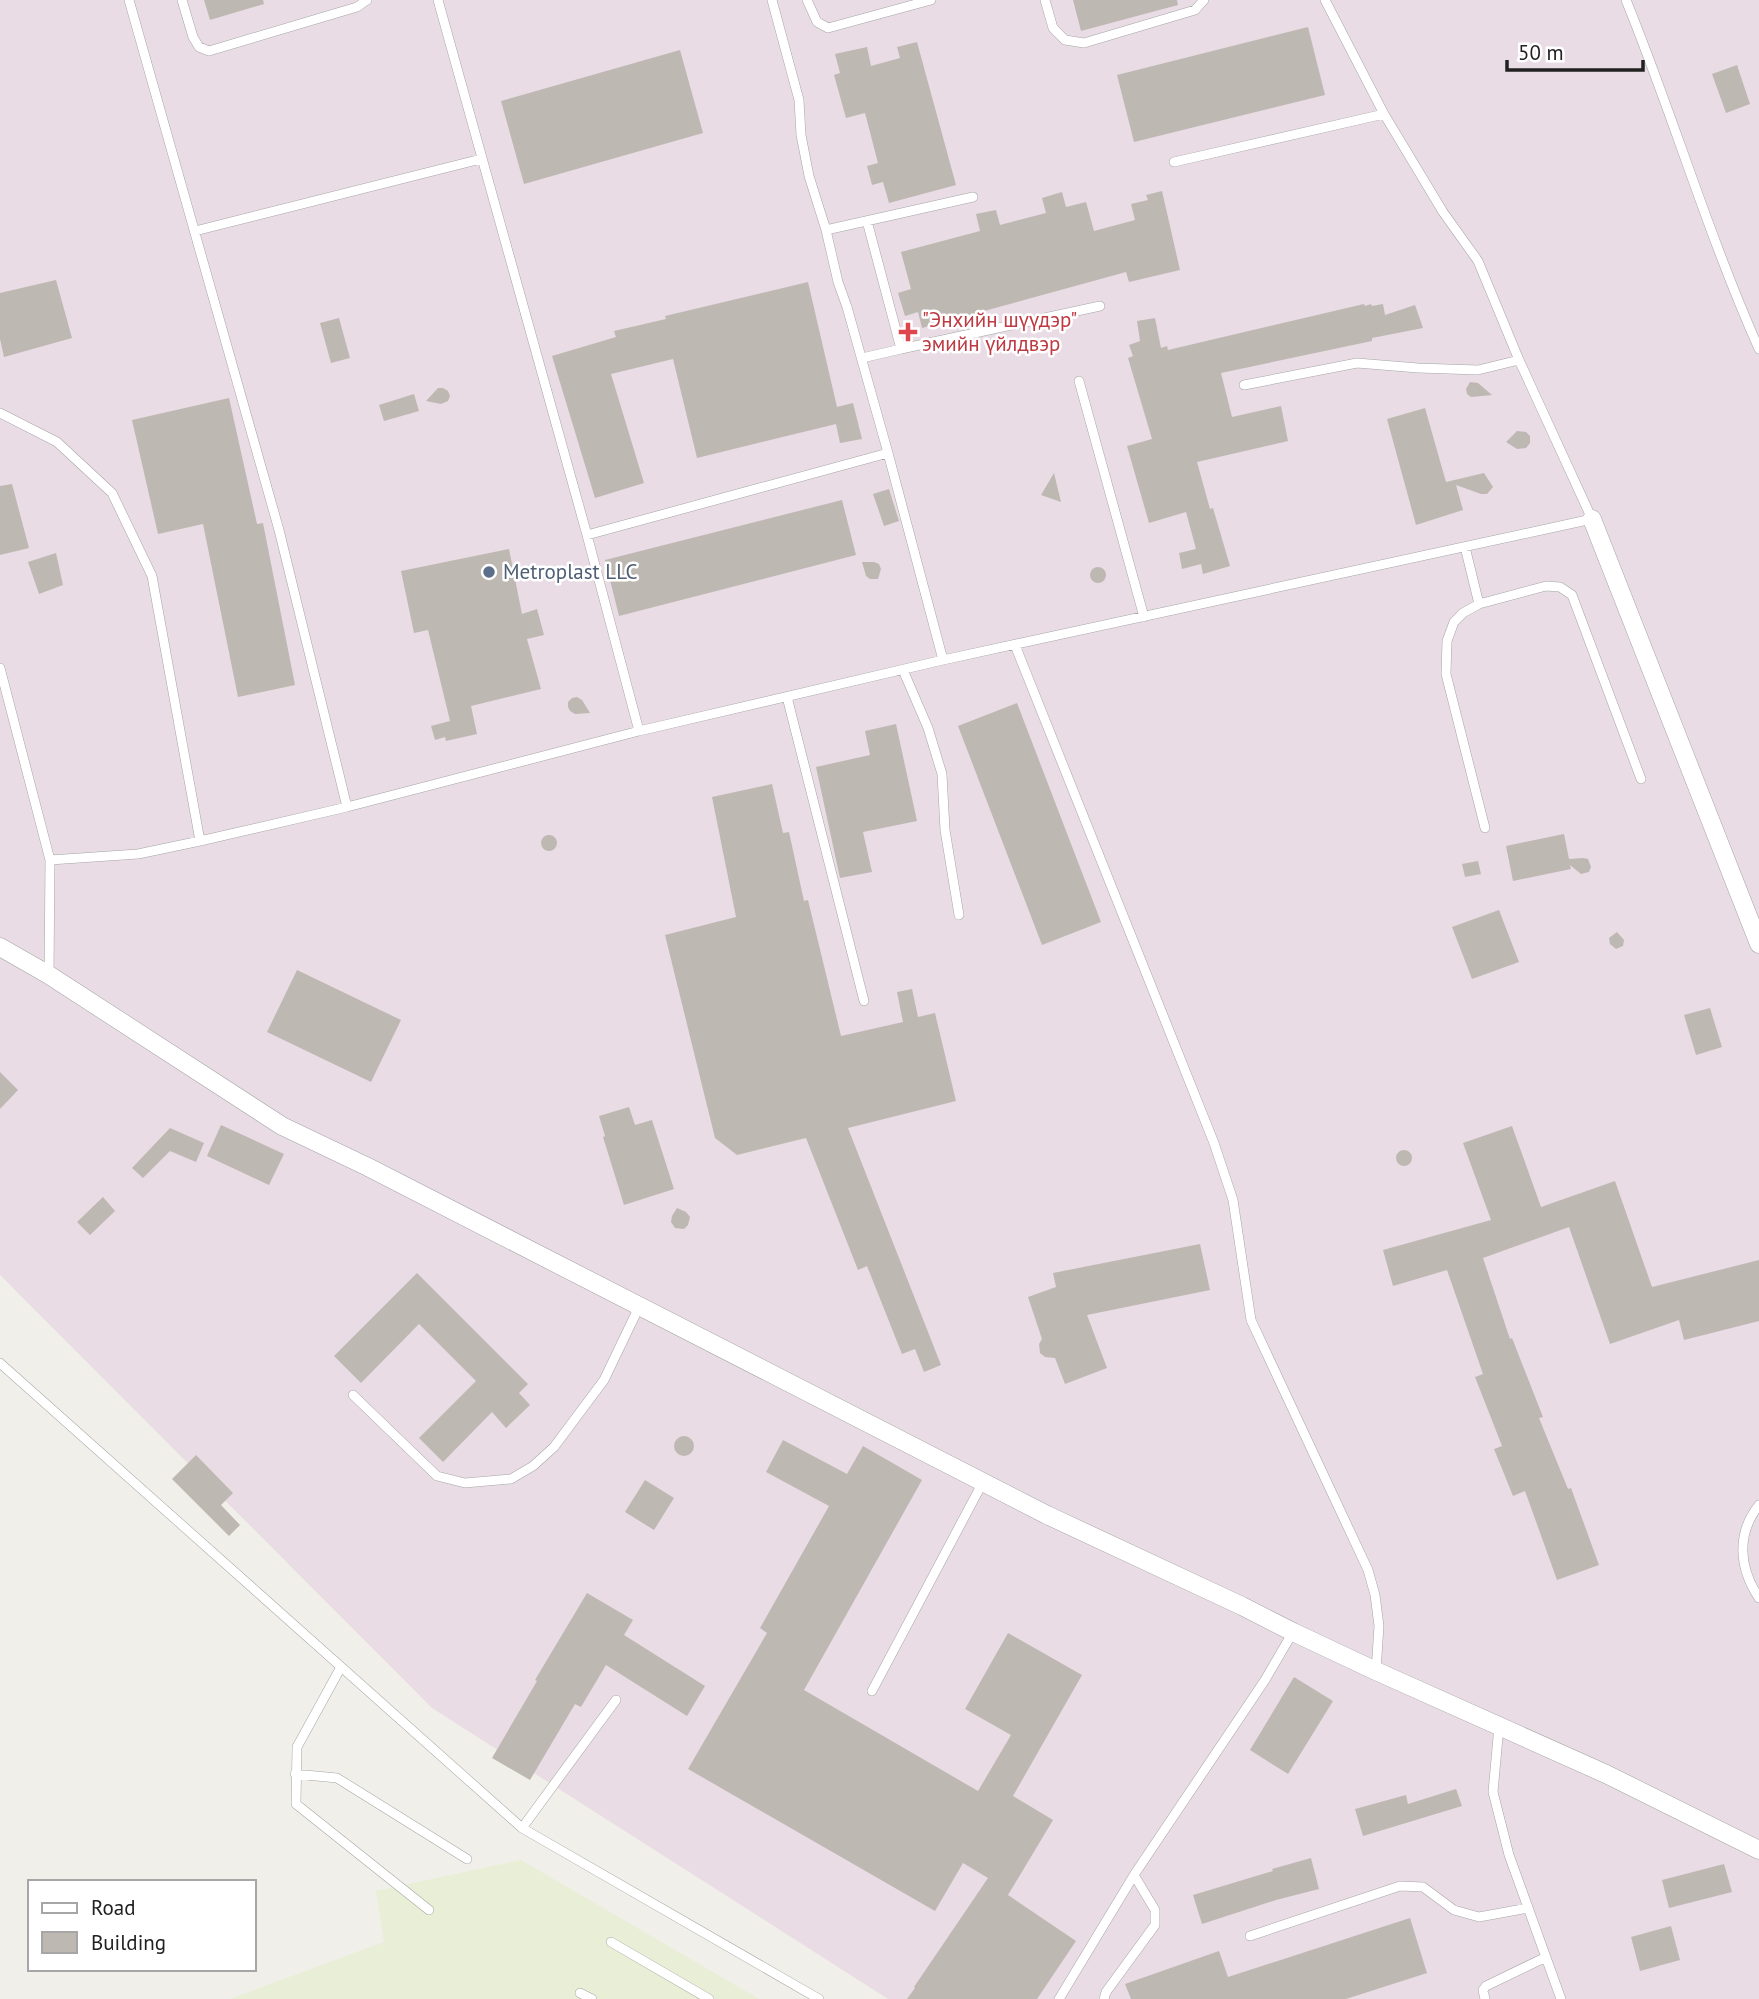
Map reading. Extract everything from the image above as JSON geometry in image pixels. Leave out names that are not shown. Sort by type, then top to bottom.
[{"type":"street","points":[[1592,519],[1759,944]]},
{"type":"street","points":[[0,947],[49,975],[282,1126],[368,1167],[1047,1515],[1376,1671],[1606,1774],[1759,1850]]},
{"type":"lane","points":[[129,0],[279,530],[347,807]]},
{"type":"lane","points":[[182,0],[193,37],[199,47],[209,51],[357,8],[367,0]]},
{"type":"lane","points":[[438,0],[639,731]]},
{"type":"lane","points":[[772,0],[799,100],[801,135],[809,176],[862,358],[943,660]]},
{"type":"lane","points":[[807,0],[817,22],[828,28],[931,0]]},
{"type":"lane","points":[[1045,0],[1053,28],[1065,40],[1084,43],[1195,10],[1204,0]]},
{"type":"lane","points":[[50,860],[138,854],[200,841],[347,807],[639,731],[943,660],[1592,519],[1478,261],[1443,212],[1384,114],[1325,0]]},
{"type":"lane","points":[[1626,0],[1653,67],[1733,291],[1759,349]]},
{"type":"lane","points":[[1174,162],[1384,114]]},
{"type":"lane","points":[[195,231],[481,159]]},
{"type":"lane","points":[[826,230],[973,197]]},
{"type":"lane","points":[[867,221],[901,349]]},
{"type":"lane","points":[[862,358],[1100,306]]},
{"type":"lane","points":[[1244,385],[1357,363],[1478,370],[1520,360]]},
{"type":"lane","points":[[1079,381],[1144,617]]},
{"type":"lane","points":[[0,413],[57,442],[112,493],[152,576],[200,841]]},
{"type":"lane","points":[[587,536],[888,453]]},
{"type":"lane","points":[[1465,547],[1479,604]]},
{"type":"lane","points":[[1485,828],[1446,674],[1447,641],[1454,622],[1479,604],[1546,586],[1560,587],[1572,595],[1641,779]]},
{"type":"lane","points":[[1015,645],[1214,1143],[1233,1200],[1251,1320],[1368,1570],[1379,1626],[1376,1671]]},
{"type":"lane","points":[[0,668],[50,860],[49,975]]},
{"type":"lane","points":[[903,670],[928,728],[942,774],[945,830],[959,915]]},
{"type":"lane","points":[[786,697],[864,1001]]},
{"type":"lane","points":[[353,1395],[438,1476],[465,1483],[511,1479],[533,1466],[554,1447],[596,1391],[604,1380],[639,1307]]},
{"type":"lane","points":[[0,1363],[522,1828],[819,1999]]},
{"type":"lane","points":[[872,1691],[984,1482]]},
{"type":"lane","points":[[1759,1505],[1749,1518],[1741,1552],[1749,1582],[1759,1598]]},
{"type":"lane","points":[[1059,1999],[1133,1875],[1265,1680],[1293,1632]]},
{"type":"lane","points":[[341,1667],[297,1747],[296,1804],[429,1909]]},
{"type":"lane","points":[[522,1828],[616,1700]]},
{"type":"lane","points":[[1499,1726],[1493,1792],[1510,1855],[1561,1999]]},
{"type":"lane","points":[[295,1774],[337,1778],[467,1858]]},
{"type":"lane","points":[[1104,1999],[1105,1992],[1155,1925],[1155,1910],[1133,1875]]},
{"type":"lane","points":[[1250,1936],[1400,1886],[1423,1887],[1454,1910],[1479,1917],[1528,1908]]},
{"type":"lane","points":[[611,1942],[709,1999]]},
{"type":"lane","points":[[1485,1999],[1483,1990],[1486,1986],[1546,1957]]},
{"type":"lane","points":[[580,1993],[592,1999]]},
{"type":"shaded area","points":[[0,0],[1759,0],[1759,1999],[888,1999],[432,1708],[0,1275]]},
{"type":"green space","points":[[521,1860],[759,1999],[230,1999],[384,1942],[376,1891]]},
{"type":"building","points":[[204,0],[263,0],[264,4],[210,20]]},
{"type":"building","points":[[1073,0],[1177,0],[1178,5],[1081,31]]},
{"type":"building","points":[[1308,27],[1325,95],[1134,142],[1117,75]]},
{"type":"building","points":[[917,42],[956,185],[889,203],[883,182],[872,185],[867,166],[878,163],[865,113],[846,118],[834,75],[840,73],[835,54],[867,47],[871,66],[900,58],[897,47]]},
{"type":"building","points":[[680,50],[703,133],[524,184],[501,101]]},
{"type":"building","points":[[1737,65],[1750,104],[1726,113],[1712,74]]},
{"type":"building","points":[[1162,191],[1180,270],[1129,282],[1126,272],[922,328],[918,312],[905,316],[898,293],[911,289],[901,252],[980,231],[976,214],[996,210],[1000,225],[1046,213],[1042,198],[1062,192],[1066,207],[1086,202],[1094,231],[1135,220],[1131,204],[1148,200],[1146,195]]},
{"type":"building","points":[[56,280],[72,338],[4,357],[0,339],[0,293]]},
{"type":"building","points":[[808,282],[837,407],[853,403],[862,439],[840,443],[836,424],[697,458],[673,359],[611,374],[644,483],[595,498],[552,356],[616,337],[614,331],[666,319],[665,316]]},
{"type":"building","points":[[1364,304],[1383,304],[1385,315],[1415,305],[1423,328],[1221,373],[1232,417],[1281,406],[1288,441],[1197,462],[1230,566],[1203,574],[1201,564],[1182,569],[1179,553],[1196,549],[1186,512],[1149,523],[1127,446],[1152,439],[1128,358],[1133,356],[1129,345],[1140,341],[1137,321],[1155,318],[1161,348],[1167,346],[1168,350]]},
{"type":"building","points":[[339,318],[350,358],[331,363],[320,323]]},
{"type":"building","points":[[1470,382],[1478,383],[1492,395],[1471,397],[1466,389]]},
{"type":"building","points":[[438,388],[448,391],[448,401],[441,404],[426,401]]},
{"type":"building","points":[[414,394],[419,411],[384,421],[379,405]]},
{"type":"building","points":[[229,398],[257,524],[263,523],[295,685],[238,697],[203,524],[158,534],[132,420]]},
{"type":"building","points":[[1425,408],[1446,482],[1484,473],[1493,487],[1487,494],[1481,494],[1456,485],[1463,510],[1416,525],[1387,419]]},
{"type":"building","points":[[1517,431],[1526,432],[1530,436],[1530,443],[1526,448],[1517,449],[1506,442]]},
{"type":"building","points":[[1054,473],[1061,502],[1041,495]]},
{"type":"building","points":[[12,484],[29,548],[0,555],[0,486]]},
{"type":"building","points":[[889,489],[899,521],[884,526],[873,494]]},
{"type":"building","points":[[842,500],[856,555],[619,616],[605,560]]},
{"type":"building","points":[[509,549],[522,614],[537,609],[544,635],[527,639],[541,689],[471,706],[477,734],[446,741],[445,737],[435,740],[431,726],[450,721],[428,630],[414,633],[401,571]]},
{"type":"building","points":[[56,553],[63,585],[39,594],[28,562]]},
{"type":"building","points":[[862,562],[879,564],[881,569],[878,579],[866,576]]},
{"type":"building","points":[[1098,567],[1104,569],[1104,581],[1098,583],[1092,581],[1090,575],[1092,569]]},
{"type":"building","points":[[577,697],[590,713],[575,714],[570,711],[568,702]]},
{"type":"building","points":[[1017,703],[1101,922],[1042,945],[958,726]]},
{"type":"building","points":[[896,724],[917,821],[863,832],[872,872],[840,878],[816,767],[870,755],[865,731]]},
{"type":"building","points":[[772,784],[783,833],[789,832],[804,901],[808,900],[841,1036],[903,1022],[897,992],[912,989],[918,1017],[935,1013],[956,1101],[848,1128],[941,1365],[924,1372],[915,1349],[902,1354],[867,1266],[858,1270],[806,1138],[737,1155],[715,1138],[665,935],[736,917],[712,797]]},
{"type":"building","points":[[1564,834],[1569,859],[1588,859],[1591,867],[1589,872],[1581,874],[1570,865],[1571,869],[1513,881],[1506,846]]},
{"type":"building","points":[[546,835],[552,835],[557,843],[555,849],[546,851],[541,846],[541,840]]},
{"type":"building","points":[[1478,861],[1481,874],[1465,877],[1462,864]]},
{"type":"building","points":[[1499,910],[1519,962],[1472,979],[1452,927]]},
{"type":"building","points":[[1617,932],[1624,940],[1623,946],[1616,949],[1610,944],[1609,938]]},
{"type":"building","points":[[297,970],[401,1020],[371,1082],[267,1032]]},
{"type":"building","points":[[1710,1008],[1722,1047],[1696,1055],[1684,1015]]},
{"type":"building","points":[[0,1072],[18,1090],[0,1109]]},
{"type":"building","points":[[629,1107],[635,1125],[652,1120],[674,1189],[624,1205],[599,1116]]},
{"type":"building","points":[[221,1125],[284,1154],[269,1185],[207,1156]]},
{"type":"building","points":[[1512,1126],[1541,1207],[1615,1181],[1652,1287],[1759,1260],[1759,1321],[1684,1340],[1679,1320],[1610,1344],[1569,1227],[1483,1258],[1510,1339],[1512,1338],[1543,1417],[1539,1418],[1568,1489],[1571,1488],[1599,1565],[1557,1580],[1525,1491],[1513,1496],[1494,1449],[1502,1446],[1475,1377],[1483,1374],[1447,1270],[1393,1286],[1383,1250],[1491,1220],[1463,1143]]},
{"type":"building","points":[[170,1128],[204,1143],[196,1162],[170,1151],[143,1178],[132,1168]]},
{"type":"building","points":[[1404,1150],[1412,1158],[1404,1166],[1396,1158]]},
{"type":"building","points":[[103,1197],[115,1211],[90,1235],[77,1222]]},
{"type":"building","points":[[677,1208],[690,1217],[684,1229],[675,1228],[671,1222]]},
{"type":"building","points":[[1200,1244],[1210,1290],[1087,1315],[1107,1368],[1065,1384],[1055,1358],[1045,1357],[1040,1353],[1039,1344],[1042,1339],[1028,1297],[1056,1287],[1053,1273]]},
{"type":"building","points":[[417,1273],[528,1384],[519,1393],[530,1405],[506,1428],[492,1412],[443,1462],[419,1438],[476,1381],[419,1324],[361,1383],[334,1356]]},
{"type":"building","points":[[684,1436],[691,1439],[694,1446],[691,1453],[684,1456],[677,1453],[674,1446],[677,1439]]},
{"type":"building","points":[[783,1440],[847,1474],[863,1446],[922,1480],[804,1690],[978,1791],[1011,1735],[965,1709],[1008,1633],[1082,1675],[1013,1796],[1053,1820],[1008,1895],[1076,1941],[1037,1999],[907,1999],[988,1878],[963,1863],[935,1911],[688,1769],[767,1633],[760,1628],[829,1506],[766,1472]]},
{"type":"building","points":[[196,1455],[233,1493],[221,1505],[240,1525],[229,1536],[172,1479]]},
{"type":"building","points":[[645,1480],[674,1498],[654,1530],[625,1512]]},
{"type":"building","points":[[587,1593],[633,1620],[624,1635],[705,1686],[687,1716],[606,1665],[581,1707],[575,1704],[530,1780],[492,1758]]},
{"type":"building","points":[[1294,1677],[1333,1701],[1288,1774],[1250,1750]]},
{"type":"building","points":[[1456,1789],[1462,1806],[1363,1836],[1355,1809],[1406,1795],[1408,1804]]},
{"type":"building","points":[[1311,1858],[1319,1889],[1202,1924],[1193,1895]]},
{"type":"building","points":[[1724,1864],[1732,1892],[1669,1908],[1662,1880]]},
{"type":"building","points":[[1410,1918],[1427,1973],[1346,1999],[1131,1999],[1125,1984],[1219,1951],[1228,1977]]},
{"type":"building","points":[[1671,1926],[1680,1960],[1640,1971],[1631,1937]]},
{"type":"place","name":"\"Энхийн шүүдэр\" эмийн үйлдвэр","points":[[908,332]]},
{"type":"place","name":"Metroplast LLC","points":[[489,572]]}]
